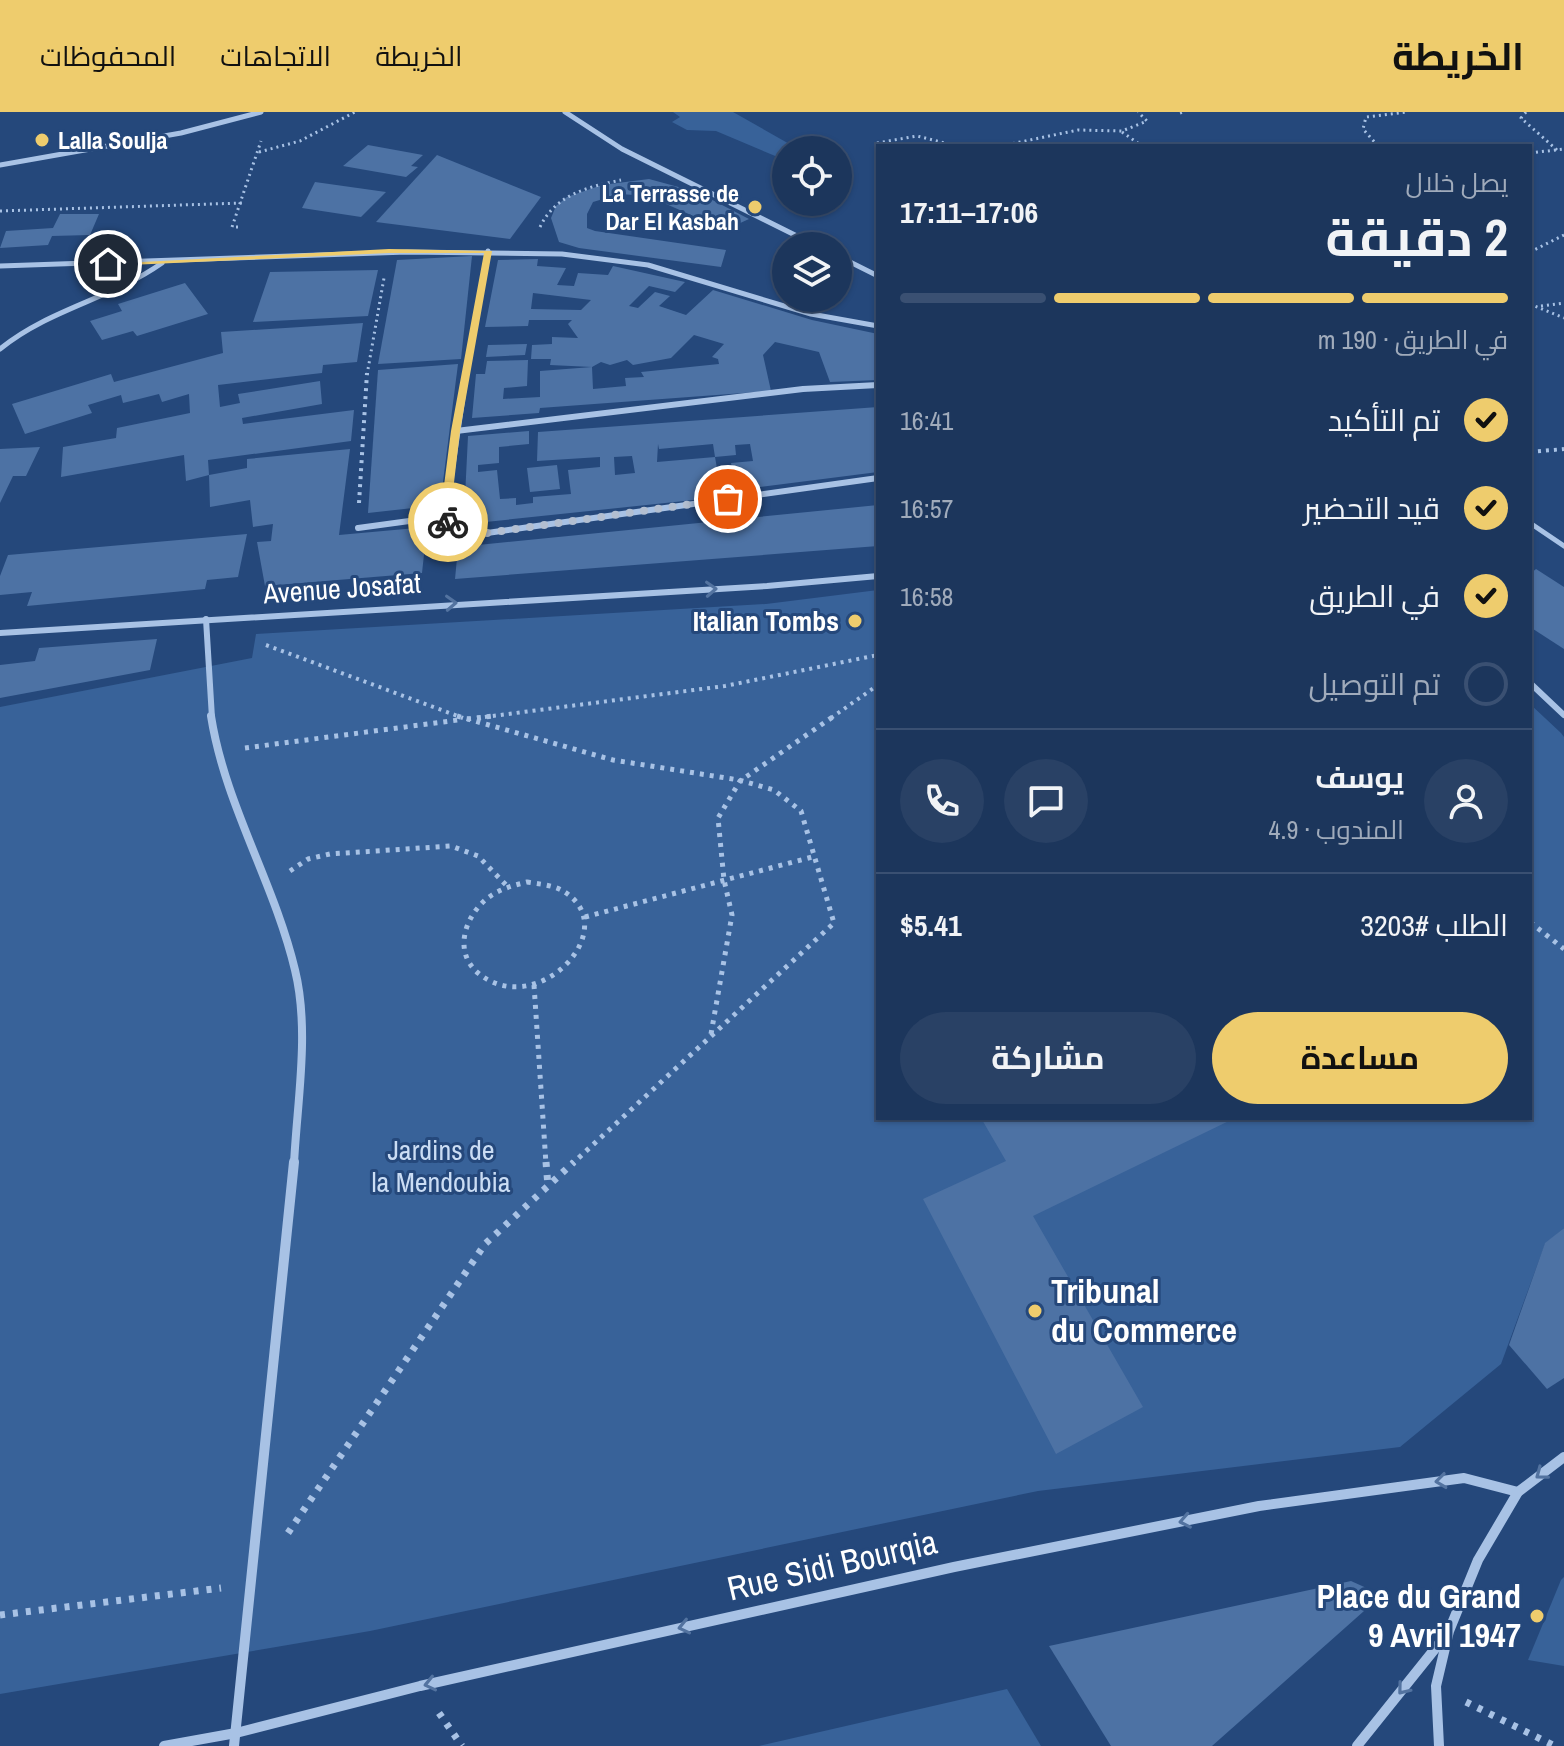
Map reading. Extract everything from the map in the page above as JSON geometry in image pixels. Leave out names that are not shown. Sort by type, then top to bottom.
[{"type":"street","points":[[0,165],[181,133],[261,112]]},
{"type":"street","points":[[565,112],[622,149],[789,232]]},
{"type":"street","points":[[0,266],[162,263],[389,251],[531,252],[645,264],[835,322],[876,326]]},
{"type":"street","points":[[488,251],[456,431],[446,516],[454,529],[461,533],[487,533],[876,478]]},
{"type":"street","points":[[0,349],[42,318],[135,280],[162,263]]},
{"type":"street","points":[[852,263],[876,275]]},
{"type":"street","points":[[456,431],[803,389],[876,385]]},
{"type":"street","points":[[358,528],[446,516]]},
{"type":"street","points":[[1532,524],[1564,546]]},
{"type":"street","name":"Avenue Josafat","points":[[0,633],[767,586],[876,576]]},
{"type":"street","points":[[206,619],[210,708],[217,752],[226,783],[270,886],[290,949],[302,1016],[293,1174],[235,1739]]},
{"type":"street","points":[[1532,685],[1564,715]]},
{"type":"street","points":[[1439,1746],[1436,1686],[1449,1631],[1478,1560],[1518,1492],[1564,1457]]},
{"type":"street","name":"Rue Sidi Bourqia","points":[[164,1746],[235,1739],[420,1686],[954,1567],[1259,1506],[1464,1478],[1518,1492]]},
{"type":"street","points":[[1357,1746],[1449,1631]]},
{"type":"path","points":[[259,152],[300,141],[355,112]]},
{"type":"path","points":[[1011,144],[1078,130],[1122,131],[1147,121],[1138,112]]},
{"type":"path","points":[[1376,144],[1363,129],[1366,117],[1407,112]]},
{"type":"path","points":[[1526,112],[1521,118],[1557,150]]},
{"type":"path","points":[[1122,131],[1139,144]]},
{"type":"path","points":[[878,144],[919,134],[932,135],[952,144]]},
{"type":"path","points":[[246,228],[232,227],[259,152],[261,138]]},
{"type":"path","points":[[1532,153],[1564,149]]},
{"type":"path","points":[[531,252],[543,219],[563,199],[607,183],[673,174]]},
{"type":"path","points":[[0,211],[242,203]]},
{"type":"path","points":[[1532,251],[1564,235]]},
{"type":"path","points":[[358,528],[368,365],[389,251]]},
{"type":"path","points":[[1538,306],[1564,303]]},
{"type":"path","points":[[1532,304],[1564,318]]},
{"type":"path","points":[[1532,452],[1564,449]]},
{"type":"path","points":[[0,1615],[253,1584],[485,1244],[834,923],[801,811],[791,797],[740,781],[633,765],[461,719],[261,644]]},
{"type":"path","points":[[217,752],[701,689],[876,655]]},
{"type":"path","points":[[711,1035],[732,915],[724,880],[718,818],[740,781],[876,686]]},
{"type":"path","points":[[270,886],[315,857],[451,846],[478,856],[507,886]]},
{"type":"path","points":[[585,917],[816,856]]},
{"type":"path","points":[[527,882],[547,883],[564,890],[578,902],[585,917],[586,933],[581,950],[570,966],[554,978],[534,985],[514,987],[494,983],[478,974],[467,960],[463,943],[466,926],[475,909],[507,886],[527,882]]},
{"type":"path","points":[[1532,924],[1564,949]]},
{"type":"path","points":[[534,985],[548,1186]]},
{"type":"path","points":[[420,1686],[462,1746]]},
{"type":"path","points":[[1436,1686],[1555,1746]]},
{"type":"green space","points":[[673,112],[733,112],[775,136],[772,136],[772,155],[716,131],[687,130],[672,122],[680,117]]},
{"type":"green space","name":"Jardins de la Mendoubia","points":[[876,590],[876,1120],[1532,1120],[1532,706],[1561,733],[1564,737],[1564,1228],[1545,1244],[1501,1364],[1400,1447],[1038,1491],[370,1631],[0,1694],[0,707],[252,658],[256,634],[766,604]]},
{"type":"green space","points":[[1564,1577],[1564,1666],[1528,1660],[1561,1580]]},
{"type":"green space","points":[[1007,1689],[1041,1746],[759,1746]]},
{"type":"building","points":[[368,145],[423,155],[411,166],[418,167],[406,177],[343,166]]},
{"type":"building","points":[[437,155],[541,197],[510,239],[376,222]]},
{"type":"building","points":[[649,179],[697,192],[749,219],[725,230],[648,196],[620,194],[593,202],[587,214],[587,228],[726,250],[721,267],[579,248],[559,242],[551,218],[556,206],[567,197],[602,185]]},
{"type":"building","points":[[315,182],[386,192],[361,217],[302,208]]},
{"type":"building","points":[[60,214],[99,214],[90,235],[52,236],[48,245],[0,248],[6,231],[53,228]]},
{"type":"building","points":[[472,256],[461,359],[378,364],[397,260]]},
{"type":"building","points":[[538,259],[537,266],[566,268],[557,285],[574,286],[578,273],[608,275],[613,266],[685,282],[675,292],[649,286],[629,306],[638,308],[655,292],[670,296],[659,306],[686,315],[713,290],[772,308],[772,312],[786,312],[876,334],[876,380],[830,382],[819,352],[775,342],[763,355],[771,391],[540,408],[539,413],[472,418],[476,374],[485,374],[487,361],[528,360],[527,386],[504,388],[503,399],[540,397],[540,371],[592,367],[550,365],[551,359],[531,359],[532,345],[552,344],[552,337],[578,338],[568,324],[572,320],[529,320],[528,326],[485,327],[498,260]],"holes":[[[533,293],[591,300],[581,310],[531,309]],[[694,335],[724,344],[712,357],[718,359],[719,364],[641,372],[644,377],[625,378],[626,386],[593,389],[592,367],[601,362],[610,365],[627,360],[633,365],[671,358]]]},
{"type":"building","points":[[378,270],[368,316],[253,322],[270,272]]},
{"type":"building","points":[[185,283],[208,314],[137,336],[133,331],[102,340],[90,321],[122,311],[118,304]]},
{"type":"building","points":[[363,323],[357,362],[323,365],[322,373],[218,385],[220,407],[240,403],[238,394],[320,381],[322,404],[242,418],[243,424],[354,410],[351,441],[208,460],[209,475],[186,481],[184,455],[61,477],[63,447],[116,438],[117,428],[190,413],[189,394],[162,402],[159,394],[123,403],[121,395],[88,405],[92,413],[25,434],[12,404],[111,374],[114,382],[223,353],[221,332]]},
{"type":"building","points":[[527,344],[525,355],[486,357],[488,345]]},
{"type":"building","points":[[458,364],[440,505],[368,513],[378,370]]},
{"type":"building","points":[[876,407],[876,472],[737,490],[731,463],[753,461],[750,444],[735,445],[736,455],[715,457],[722,497],[476,523],[473,518],[464,517],[468,436],[529,431],[529,444],[499,447],[499,463],[478,465],[478,472],[497,470],[500,499],[516,498],[516,505],[533,503],[533,497],[571,494],[568,470],[600,467],[600,457],[537,461],[538,432]],"holes":[[[658,444],[659,449],[713,444],[715,457],[657,462]],[[632,456],[635,473],[615,475],[614,457]]]},
{"type":"building","points":[[40,447],[26,476],[13,476],[0,503],[0,449]]},
{"type":"building","points":[[350,449],[339,535],[427,527],[422,573],[265,586],[257,542],[271,541],[273,524],[253,527],[250,500],[210,507],[209,475],[247,468],[247,459]]},
{"type":"building","points":[[557,465],[560,489],[530,492],[527,468]]},
{"type":"building","points":[[876,505],[876,546],[455,579],[458,547]]},
{"type":"building","points":[[247,534],[238,577],[207,580],[205,589],[27,606],[32,592],[0,595],[0,576],[8,555]]},
{"type":"building","points":[[1536,569],[1564,587],[1564,649],[1532,628],[1532,572]]},
{"type":"building","points":[[157,639],[150,670],[0,698],[0,665],[35,661],[39,648]]},
{"type":"building","name":"Tribunal du Commerce","points":[[982,1120],[1231,1120],[1033,1216],[1143,1407],[1056,1454],[923,1199],[1006,1161]]},
{"type":"building","points":[[1564,1228],[1564,1378],[1547,1389],[1509,1345],[1545,1243]]},
{"type":"building","points":[[1351,1581],[1382,1595],[1212,1746],[1111,1746],[1049,1646]]},
{"type":"way so far","points":[[448,522],[461,533],[487,533],[728,499]]},
{"type":"place","name":"Lalla Soulja","points":[[42,140]]},
{"type":"place","name":"La Terrasse de Dar El Kasbah","points":[[755,207]]},
{"type":"place","name":"Italian Tombs","points":[[855,621]]},
{"type":"place","name":"Tribunal du Commerce","points":[[1035,1311]]},
{"type":"place","name":"Place du Grand 9 Avril 1947","points":[[1537,1616]]},
{"type":"route","points":[[108,264],[389,251],[488,251],[456,431],[445,517],[448,522]]}]
